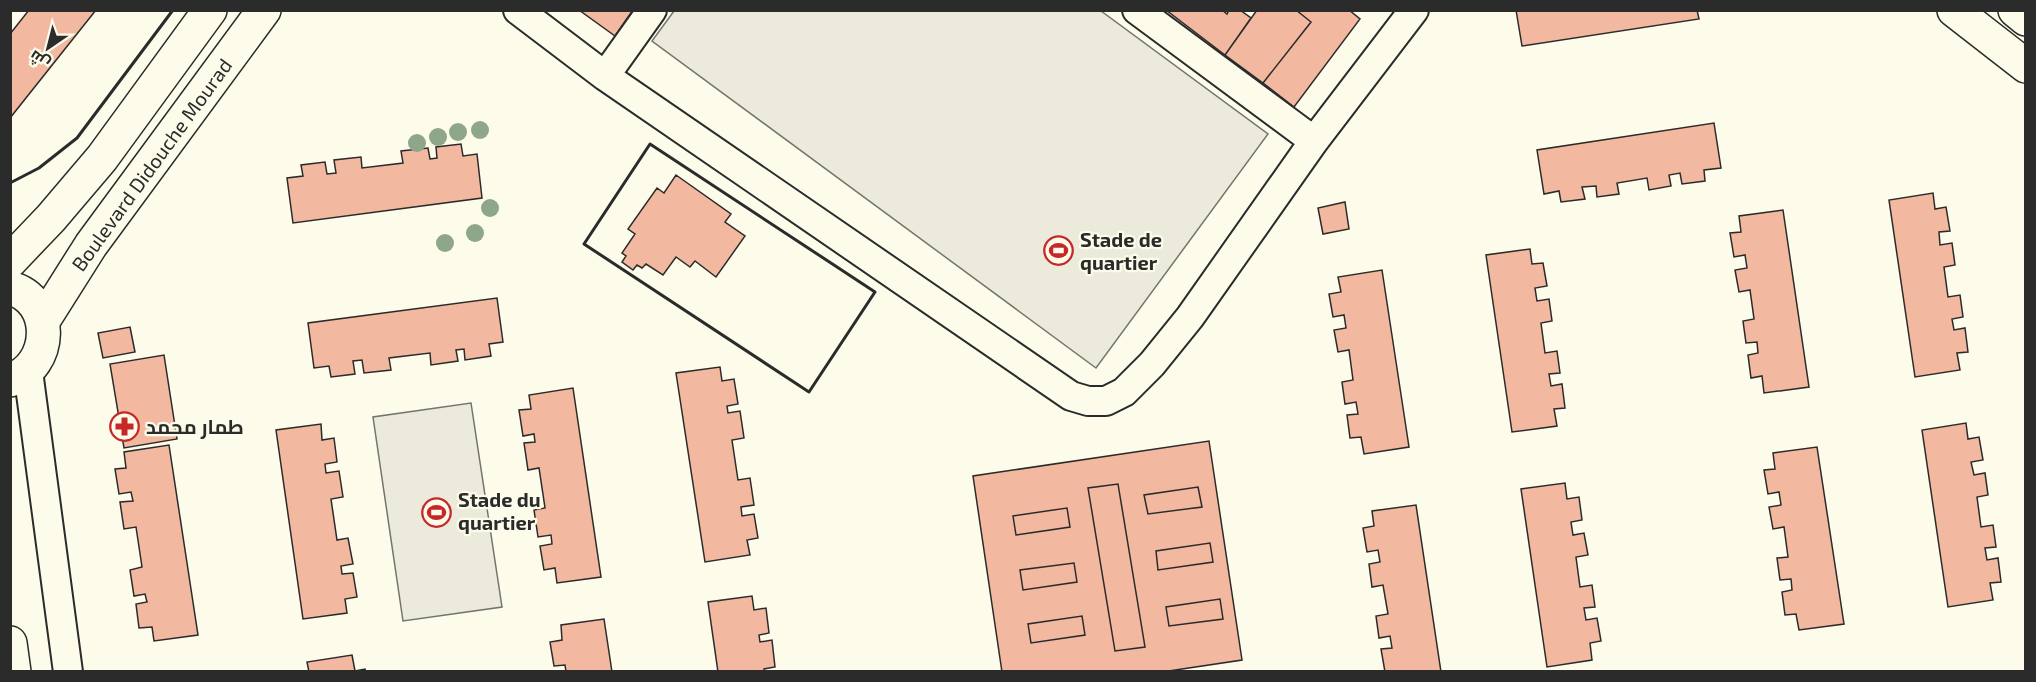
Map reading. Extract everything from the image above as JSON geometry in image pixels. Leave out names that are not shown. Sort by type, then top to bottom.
[{"type":"main road","points":[[10,261],[102,158],[210,10]]},
{"type":"main road","name":"Boulevard Didouche Mourad","points":[[43,321],[91,245],[264,10]]},
{"type":"main road","points":[[1954,10],[2025,66]]},
{"type":"main road","points":[[2015,10],[2025,19]]},
{"type":"main road","points":[[10,226],[82,181]]},
{"type":"main road","points":[[10,288],[27,297],[37,308],[43,321],[45,335],[37,361],[19,375]]},
{"type":"main road","points":[[10,643],[14,672]]},
{"type":"street","points":[[518,10],[605,76],[1071,396],[1088,401],[1106,400],[1124,392],[1152,364],[1190,317],[1314,141],[1414,10]]},
{"type":"street","points":[[605,76],[652,10]]},
{"type":"street","points":[[1137,10],[1314,141]]},
{"type":"street","points":[[19,375],[68,672]]},
{"type":"shaded area","name":"Stade de quartier","points":[[674,11],[1101,11],[1268,134],[1096,368],[652,41]]},
{"type":"shaded area","name":"Stade du quartier","points":[[471,403],[502,607],[403,621],[373,417]]},
{"type":"building","points":[[29,10],[96,10],[10,118],[10,34]]},
{"type":"building","points":[[579,10],[633,10],[615,36]]},
{"type":"building","points":[[1166,10],[1222,10],[1227,14],[1229,10],[1240,10],[1251,18],[1225,55]]},
{"type":"building","points":[[1257,10],[1296,10],[1311,22],[1263,83],[1225,55]]},
{"type":"building","points":[[1296,10],[1349,10],[1360,19],[1294,107],[1263,83],[1311,22]]},
{"type":"building","points":[[1516,10],[1697,10],[1699,19],[1522,46]]},
{"type":"building","points":[[1714,123],[1721,168],[1704,170],[1705,181],[1682,184],[1680,173],[1669,175],[1671,186],[1649,190],[1647,178],[1617,183],[1619,194],[1597,197],[1596,186],[1582,187],[1585,199],[1561,202],[1559,191],[1544,194],[1537,150]]},
{"type":"building","points":[[461,144],[463,156],[477,154],[482,198],[293,223],[287,178],[303,176],[301,165],[325,162],[327,174],[336,173],[334,160],[361,157],[362,168],[403,163],[401,151],[428,148],[430,159],[437,158],[436,147]]},
{"type":"building","points":[[676,175],[731,214],[725,222],[745,236],[716,277],[695,261],[690,267],[676,257],[663,275],[646,264],[642,268],[637,265],[633,270],[622,262],[626,256],[622,253],[635,234],[628,229],[657,188],[664,193]]},
{"type":"building","points":[[1933,193],[1935,209],[1946,207],[1950,231],[1939,232],[1940,245],[1952,243],[1955,265],[1944,267],[1948,297],[1960,295],[1963,317],[1952,319],[1954,330],[1965,328],[1968,352],[1957,353],[1960,370],[1915,377],[1889,200]]},
{"type":"building","points":[[1345,202],[1349,229],[1323,234],[1318,208]]},
{"type":"building","points":[[1783,210],[1809,387],[1764,393],[1762,376],[1751,378],[1748,355],[1758,353],[1757,342],[1746,343],[1743,321],[1754,319],[1750,290],[1739,292],[1735,270],[1747,268],[1745,255],[1734,257],[1730,233],[1741,232],[1739,216]]},
{"type":"building","points":[[1530,249],[1532,264],[1543,263],[1547,286],[1535,288],[1537,301],[1549,299],[1552,321],[1541,323],[1545,353],[1557,351],[1560,373],[1549,374],[1551,386],[1562,384],[1565,408],[1554,409],[1557,426],[1512,432],[1486,255]]},
{"type":"building","points":[[1382,270],[1409,447],[1364,454],[1361,437],[1350,438],[1347,415],[1358,414],[1356,402],[1345,404],[1342,382],[1353,380],[1349,350],[1338,352],[1334,330],[1346,328],[1344,315],[1333,317],[1329,294],[1341,292],[1338,277]]},
{"type":"building","points":[[497,298],[503,342],[489,344],[491,356],[465,360],[464,349],[456,350],[458,361],[431,365],[430,353],[389,358],[391,370],[364,373],[362,360],[353,361],[355,374],[331,377],[329,366],[314,368],[308,323]]},
{"type":"building","points":[[130,327],[135,352],[103,358],[98,333]]},
{"type":"building","points":[[164,355],[177,439],[124,448],[110,364]]},
{"type":"building","points":[[720,367],[722,381],[734,379],[738,404],[727,406],[728,413],[740,411],[744,438],[732,440],[738,480],[750,478],[754,505],[741,507],[742,516],[754,514],[758,538],[747,540],[750,555],[705,562],[676,373]]},
{"type":"building","points":[[573,388],[601,577],[557,583],[555,568],[544,570],[540,546],[552,544],[551,535],[538,537],[534,510],[545,508],[539,468],[528,470],[524,443],[535,442],[534,434],[523,436],[519,410],[531,409],[529,395]]},
{"type":"building","points":[[1966,423],[1968,439],[1979,437],[1983,460],[1971,462],[1974,475],[1985,473],[1988,495],[1977,497],[1981,527],[1993,525],[1996,547],[1985,548],[1987,560],[1998,558],[2001,582],[1990,583],[1993,600],[1948,607],[1922,430]]},
{"type":"building","points":[[321,424],[322,440],[334,438],[337,462],[325,464],[326,473],[339,471],[343,497],[331,499],[337,540],[348,538],[353,564],[341,566],[342,574],[353,573],[357,597],[345,599],[347,613],[303,619],[276,430]]},
{"type":"building","points":[[1209,441],[1242,660],[1162,672],[1002,672],[973,476]]},
{"type":"building","points":[[169,445],[198,635],[154,641],[152,627],[139,628],[136,604],[147,602],[145,594],[134,596],[130,570],[142,567],[136,527],[124,529],[120,502],[133,501],[131,492],[119,494],[115,469],[126,468],[124,452]]},
{"type":"building","points":[[1817,447],[1844,624],[1799,630],[1796,614],[1785,615],[1782,592],[1792,590],[1791,579],[1780,580],[1777,558],[1788,557],[1784,527],[1773,529],[1769,507],[1781,505],[1779,492],[1768,494],[1764,470],[1775,469],[1773,453]]},
{"type":"building","points":[[1565,483],[1567,499],[1579,497],[1582,520],[1571,522],[1573,535],[1584,533],[1588,555],[1576,557],[1580,587],[1592,585],[1595,607],[1584,608],[1586,620],[1597,618],[1601,641],[1590,643],[1592,660],[1547,667],[1521,489]]},
{"type":"building","points":[[1118,484],[1145,647],[1115,651],[1088,488]]},
{"type":"building","points":[[1198,487],[1202,507],[1148,514],[1144,495]]},
{"type":"building","points":[[1416,505],[1441,672],[1385,672],[1381,649],[1392,648],[1390,636],[1379,638],[1376,616],[1388,614],[1383,585],[1372,587],[1369,564],[1380,562],[1378,550],[1367,552],[1363,528],[1374,526],[1372,511]]},
{"type":"building","points":[[1067,508],[1070,527],[1016,535],[1013,516]]},
{"type":"building","points":[[1210,543],[1213,562],[1158,570],[1156,551]]},
{"type":"building","points":[[1074,563],[1077,582],[1023,590],[1020,570]]},
{"type":"building","points":[[752,596],[754,610],[766,608],[769,633],[759,635],[760,642],[772,640],[775,667],[764,669],[764,672],[718,672],[708,602]]},
{"type":"building","points":[[1220,599],[1223,619],[1169,626],[1166,607]]},
{"type":"building","points":[[1082,616],[1085,635],[1031,643],[1028,624]]},
{"type":"building","points":[[604,619],[612,672],[566,672],[565,665],[554,666],[550,642],[562,640],[561,625]]},
{"type":"building","points":[[352,655],[355,671],[365,669],[366,672],[309,672],[307,662]]},
{"type":"wall","points":[[10,183],[39,168],[77,138],[173,10]]},
{"type":"wall","points":[[650,144],[875,292],[809,392],[584,244],[650,144]]},
{"type":"place","name":"Stade de quartier","points":[[1059,251]]},
{"type":"place","name":"طمار محمد","points":[[125,427]]},
{"type":"place","name":"Stade du quartier","points":[[437,512]]}]
